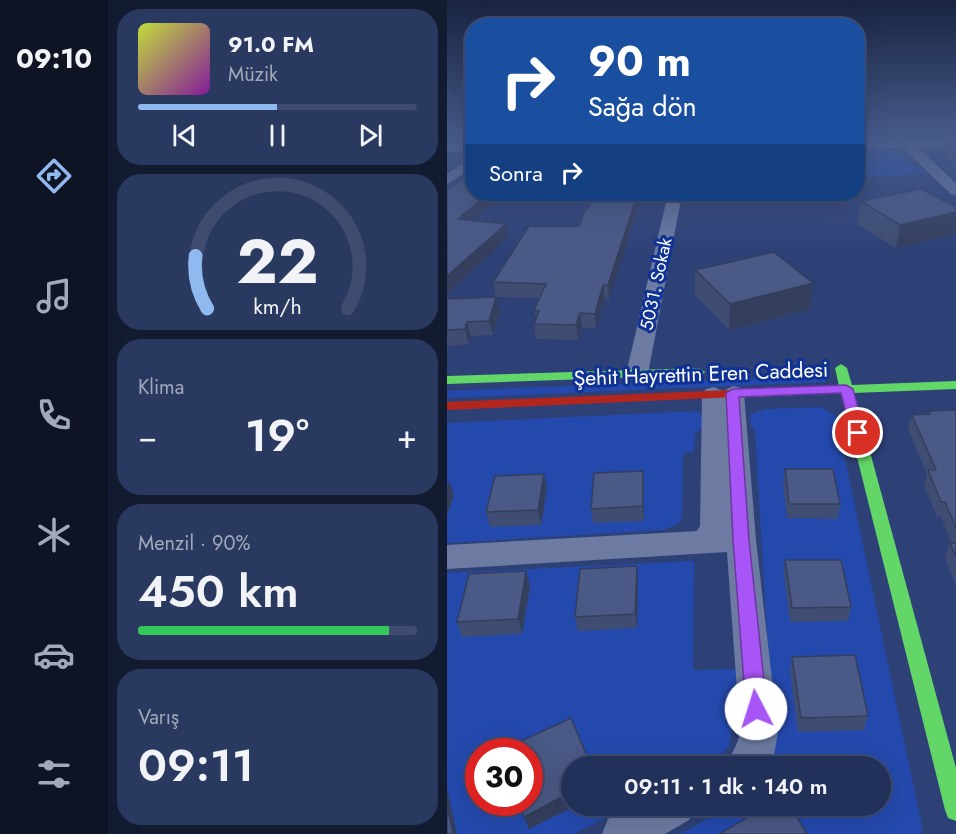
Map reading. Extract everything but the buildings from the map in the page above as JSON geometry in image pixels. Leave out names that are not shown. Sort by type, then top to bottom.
[{"type":"main road","points":[[841,368],[956,810]]},
{"type":"main road","name":"Şehit Hayrettin Eren Caddesi","points":[[447,380],[637,374],[719,386]]},
{"type":"main road","name":"Şehit Hayrettin Eren Caddesi","points":[[447,406],[719,386],[846,389],[956,385]]},
{"type":"street","points":[[939,175],[956,191]]},
{"type":"street","name":"5031. Sokak","points":[[637,374],[674,201]]},
{"type":"street","points":[[719,386],[741,540],[759,732],[754,756]]},
{"type":"street","points":[[706,541],[714,527],[719,386]]},
{"type":"street","points":[[447,557],[741,540]]},
{"type":"street","points":[[623,834],[656,816]]},
{"type":"shaded area","points":[[865,175],[904,175],[865,177]]},
{"type":"shaded area","points":[[825,375],[826,382],[447,398],[447,391]]},
{"type":"shaded area","points":[[821,407],[836,416],[922,827],[921,834],[680,834],[713,816],[891,816],[891,756],[772,756],[774,749],[755,430],[751,427],[750,415],[765,409]]},
{"type":"shaded area","points":[[697,411],[705,417],[704,427],[695,433],[694,452],[683,453],[682,516],[679,523],[664,530],[447,543],[447,423]]},
{"type":"shaded area","points":[[694,561],[693,670],[739,669],[729,746],[720,756],[561,756],[561,816],[609,816],[574,834],[447,834],[447,573]]},
{"type":"traffic: fast","points":[[841,368],[956,810]]},
{"type":"traffic: fast","points":[[447,380],[699,372]]},
{"type":"traffic: fast","points":[[753,393],[956,385]]},
{"type":"traffic: jam","points":[[447,406],[753,393]]},
{"type":"route","points":[[756,709],[741,540],[733,393],[846,389],[858,433]]}]
